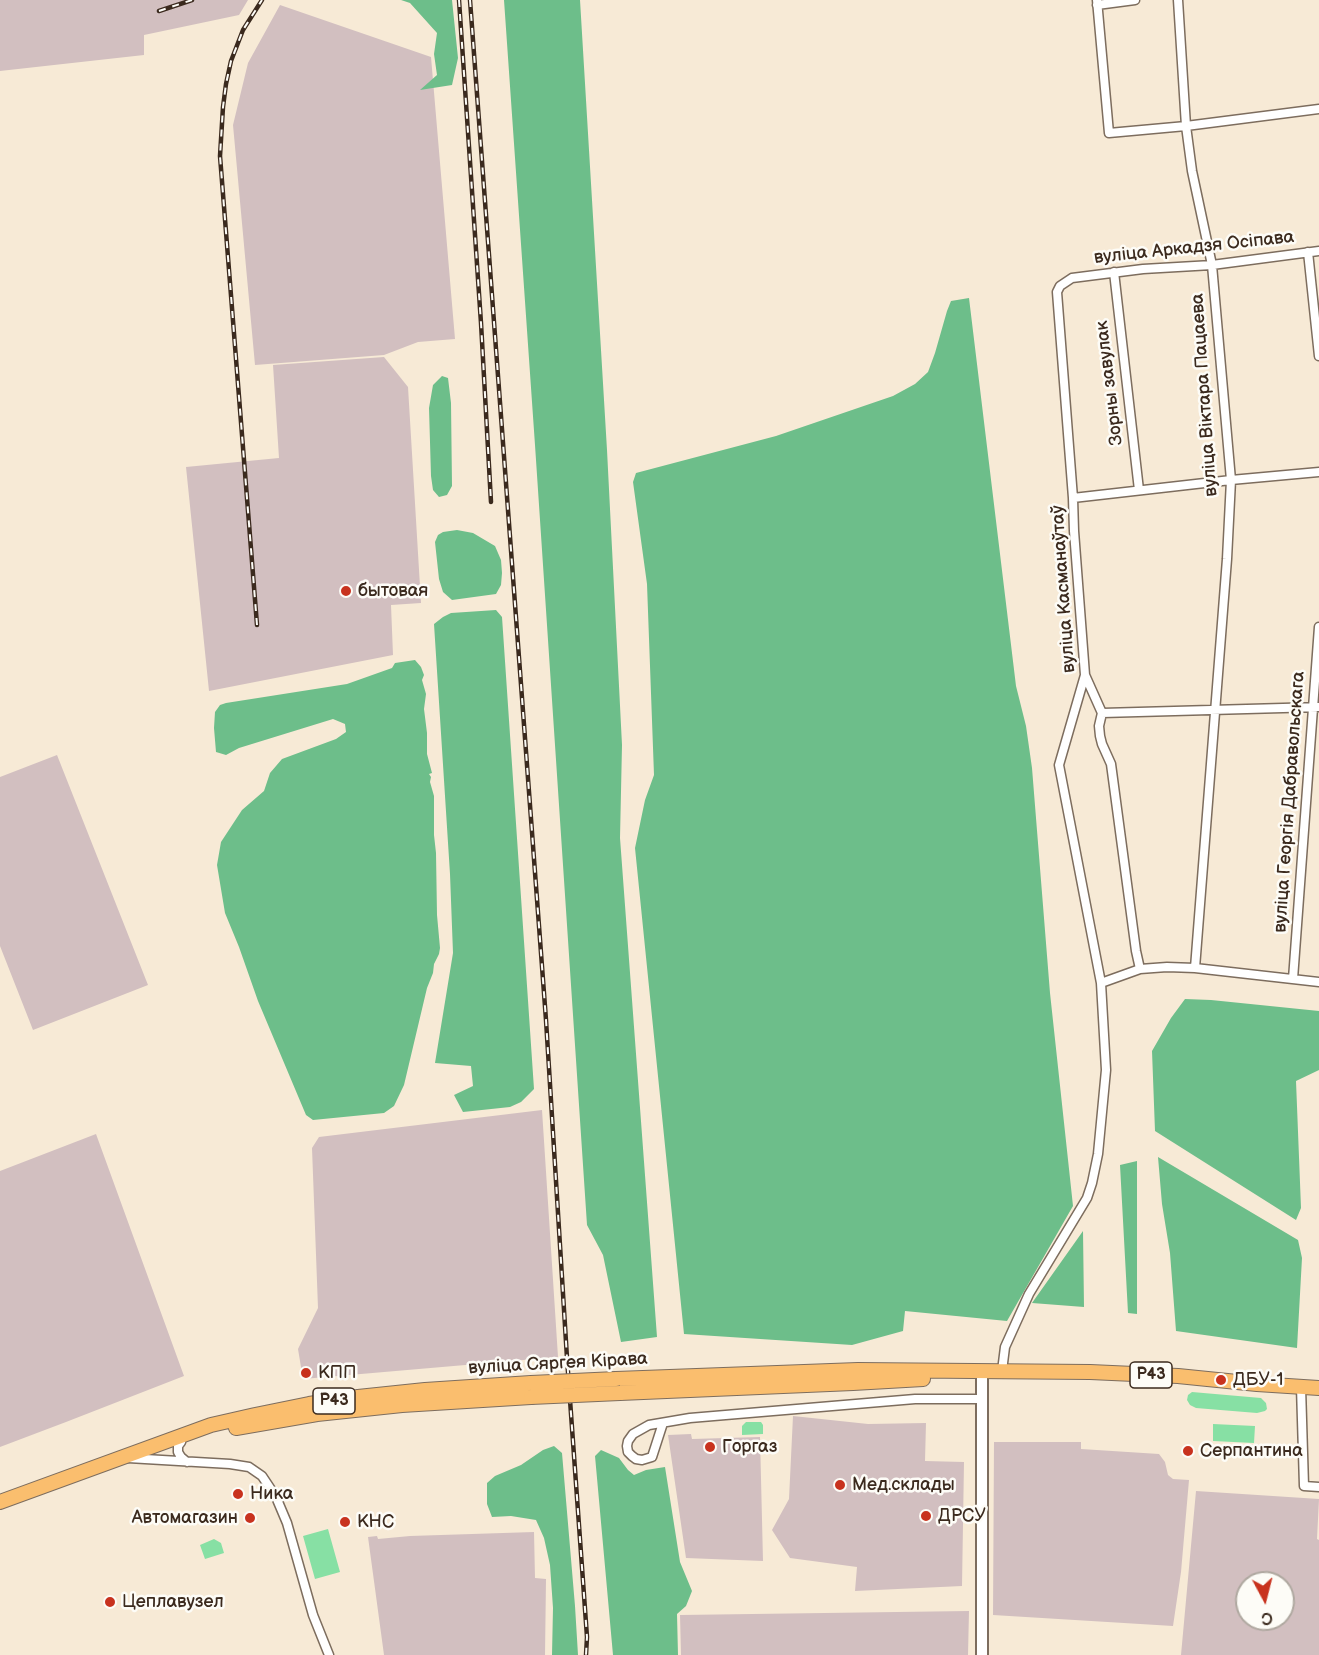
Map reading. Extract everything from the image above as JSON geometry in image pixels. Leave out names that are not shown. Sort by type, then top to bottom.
[{"type":"main road","name":"вуліца Сяргея Кірава","points":[[0,1502],[119,1458],[146,1454],[181,1442],[254,1424],[317,1414],[402,1406],[616,1379],[858,1370],[1090,1372],[1178,1376],[1319,1388]]},
{"type":"main road","name":"вуліца Сяргея Кірава","points":[[146,1454],[211,1425],[309,1404],[425,1390],[620,1393],[924,1379],[982,1372]]},
{"type":"street","points":[[1135,0],[1097,3],[1109,134],[1319,109]]},
{"type":"street","name":"вуліца Віктара Пацаева","points":[[1178,0],[1186,126],[1192,171],[1212,264],[1231,480],[1227,559],[1195,968]]},
{"type":"street","name":"вуліца Аркадзя Осіпава","points":[[1072,278],[1319,251]]},
{"type":"street","points":[[1308,252],[1319,356]]},
{"type":"street","name":"Зорны завулак","points":[[1114,272],[1139,490]]},
{"type":"street","name":"вуліца Касманаўтаў","points":[[1072,278],[1057,291],[1085,675],[1102,713],[1099,726],[1100,736],[1111,764],[1140,969]]},
{"type":"street","points":[[1073,498],[1319,472]]},
{"type":"street","name":"вуліца Георгія Дабравольскага","points":[[1293,979],[1316,707],[1319,627]]},
{"type":"street","points":[[1002,1371],[1005,1347],[1029,1294],[1079,1211],[1092,1183],[1098,1154],[1106,1070],[1101,983],[1059,765],[1085,675]]},
{"type":"street","points":[[1102,713],[1316,707]]},
{"type":"street","points":[[1101,983],[1140,969],[1167,967],[1319,982]]},
{"type":"street","points":[[982,1372],[982,1655]]},
{"type":"street","points":[[1300,1387],[1304,1486],[1319,1487]]},
{"type":"street","points":[[663,1423],[652,1457],[642,1460],[632,1456],[627,1449],[630,1437],[649,1425],[690,1418],[915,1399],[982,1399]]},
{"type":"street","points":[[181,1442],[178,1452],[180,1457],[188,1462]]},
{"type":"street","points":[[146,1454],[188,1462],[249,1467],[262,1476],[276,1497],[287,1523],[328,1655]]},
{"type":"shaded area","points":[[0,0],[248,0],[239,15],[144,35],[144,55],[0,71]]},
{"type":"shaded area","points":[[280,5],[431,57],[455,339],[418,342],[384,355],[255,365],[233,125],[248,63]]},
{"type":"shaded area","points":[[384,357],[408,387],[421,603],[391,605],[393,655],[209,691],[186,467],[279,458],[273,365]]},
{"type":"shaded area","points":[[57,755],[148,985],[33,1030],[0,946],[0,777]]},
{"type":"shaded area","points":[[542,1110],[558,1357],[303,1379],[298,1349],[318,1308],[312,1148],[319,1137]]},
{"type":"shaded area","points":[[96,1134],[184,1376],[0,1447],[0,1171]]},
{"type":"shaded area","points":[[793,1416],[868,1424],[926,1423],[925,1461],[964,1462],[962,1586],[855,1591],[857,1567],[790,1558],[772,1530],[789,1499]]},
{"type":"shaded area","points":[[691,1434],[692,1439],[760,1437],[763,1561],[686,1558],[668,1435]]},
{"type":"shaded area","points":[[994,1442],[1081,1442],[1081,1449],[1159,1454],[1165,1462],[1168,1475],[1173,1479],[1189,1480],[1181,1572],[1173,1626],[993,1615]]},
{"type":"shaded area","points":[[1196,1491],[1319,1499],[1317,1539],[1319,1540],[1319,1655],[1181,1655]]},
{"type":"shaded area","points":[[534,1532],[535,1578],[546,1579],[545,1655],[384,1655],[368,1537],[377,1536],[378,1539]]},
{"type":"shaded area","points":[[969,1611],[968,1655],[681,1655],[680,1615]]},
{"type":"green space","points":[[401,0],[452,0],[458,58],[452,85],[420,90],[437,75],[434,54],[437,33],[410,3]]},
{"type":"green space","points":[[504,0],[580,0],[622,745],[620,838],[657,1337],[621,1342],[603,1255],[587,1225]]},
{"type":"green space","points":[[969,298],[1016,686],[1026,726],[1032,768],[1050,993],[1073,1206],[1007,1321],[905,1311],[903,1331],[852,1345],[684,1334],[635,848],[645,800],[654,775],[647,584],[633,482],[636,473],[776,436],[893,396],[915,384],[928,372],[951,301]]},
{"type":"green space","points":[[442,376],[448,378],[451,403],[452,486],[447,495],[439,497],[433,490],[431,476],[429,408],[433,385]]},
{"type":"green space","points":[[457,530],[473,533],[495,546],[501,560],[502,573],[501,585],[496,594],[452,600],[443,592],[439,579],[435,542],[438,535],[443,532]]},
{"type":"green space","points":[[496,610],[502,617],[534,1089],[521,1102],[510,1107],[463,1112],[454,1095],[473,1086],[471,1066],[435,1063],[453,953],[434,624],[451,613]]},
{"type":"green space","points":[[415,660],[424,675],[422,680],[426,694],[424,709],[427,754],[432,773],[429,774],[434,796],[439,954],[427,988],[404,1085],[394,1106],[384,1113],[313,1120],[306,1115],[258,1001],[225,913],[217,865],[221,842],[242,810],[264,791],[270,773],[282,759],[336,739],[346,732],[345,724],[333,719],[239,748],[226,755],[216,752],[215,712],[220,705],[226,703],[347,684],[392,668],[395,663]]},
{"type":"green space","points":[[1185,999],[1319,1011],[1319,1070],[1296,1081],[1301,1208],[1296,1220],[1155,1131],[1152,1051]]},
{"type":"green space","points":[[1158,1157],[1298,1240],[1302,1258],[1297,1348],[1176,1331],[1170,1253],[1162,1204]]},
{"type":"green space","points":[[1137,1161],[1137,1314],[1128,1313],[1120,1165]]},
{"type":"green space","points":[[1083,1231],[1084,1307],[1032,1303]]},
{"type":"green space","points":[[1192,1392],[1261,1398],[1266,1403],[1267,1409],[1257,1413],[1196,1408],[1187,1400],[1188,1395]]},
{"type":"green space","points":[[746,1422],[761,1422],[763,1434],[742,1435],[742,1426]]},
{"type":"green space","points":[[1213,1424],[1255,1426],[1254,1443],[1213,1441]]},
{"type":"green space","points":[[554,1446],[562,1453],[578,1655],[552,1655],[553,1608],[550,1565],[544,1538],[536,1520],[511,1516],[492,1517],[487,1504],[487,1483],[495,1476],[521,1465],[543,1450]]},
{"type":"green space","points":[[601,1450],[619,1458],[634,1475],[646,1470],[665,1467],[680,1562],[692,1591],[686,1606],[677,1614],[678,1655],[613,1655],[595,1456]]},
{"type":"green space","points":[[328,1529],[340,1572],[315,1579],[303,1536]]},
{"type":"green space","points":[[214,1539],[221,1543],[224,1553],[205,1559],[200,1545]]},
{"type":"railway","points":[[159,11],[192,0]]},
{"type":"railway","points":[[257,625],[220,156],[223,107],[231,61],[243,30],[262,0]]},
{"type":"railway","points":[[459,0],[491,502]]},
{"type":"railway","points":[[470,0],[546,1020],[587,1637],[586,1655]]},
{"type":"place","name":"бытовая","points":[[346,591]]},
{"type":"place","name":"КПП","points":[[306,1373]]},
{"type":"place","name":"ДБУ-1","points":[[1221,1380]]},
{"type":"place","name":"Горгаз","points":[[710,1447]]},
{"type":"place","name":"Серпантина","points":[[1188,1451]]},
{"type":"place","name":"Мед.склады","points":[[840,1485]]},
{"type":"place","name":"Ника","points":[[238,1494]]},
{"type":"place","name":"ДРСУ","points":[[926,1516]]},
{"type":"place","name":"Автомагазин","points":[[250,1518]]},
{"type":"place","name":"КНС","points":[[345,1522]]},
{"type":"place","name":"Цеплавузел","points":[[110,1602]]}]
